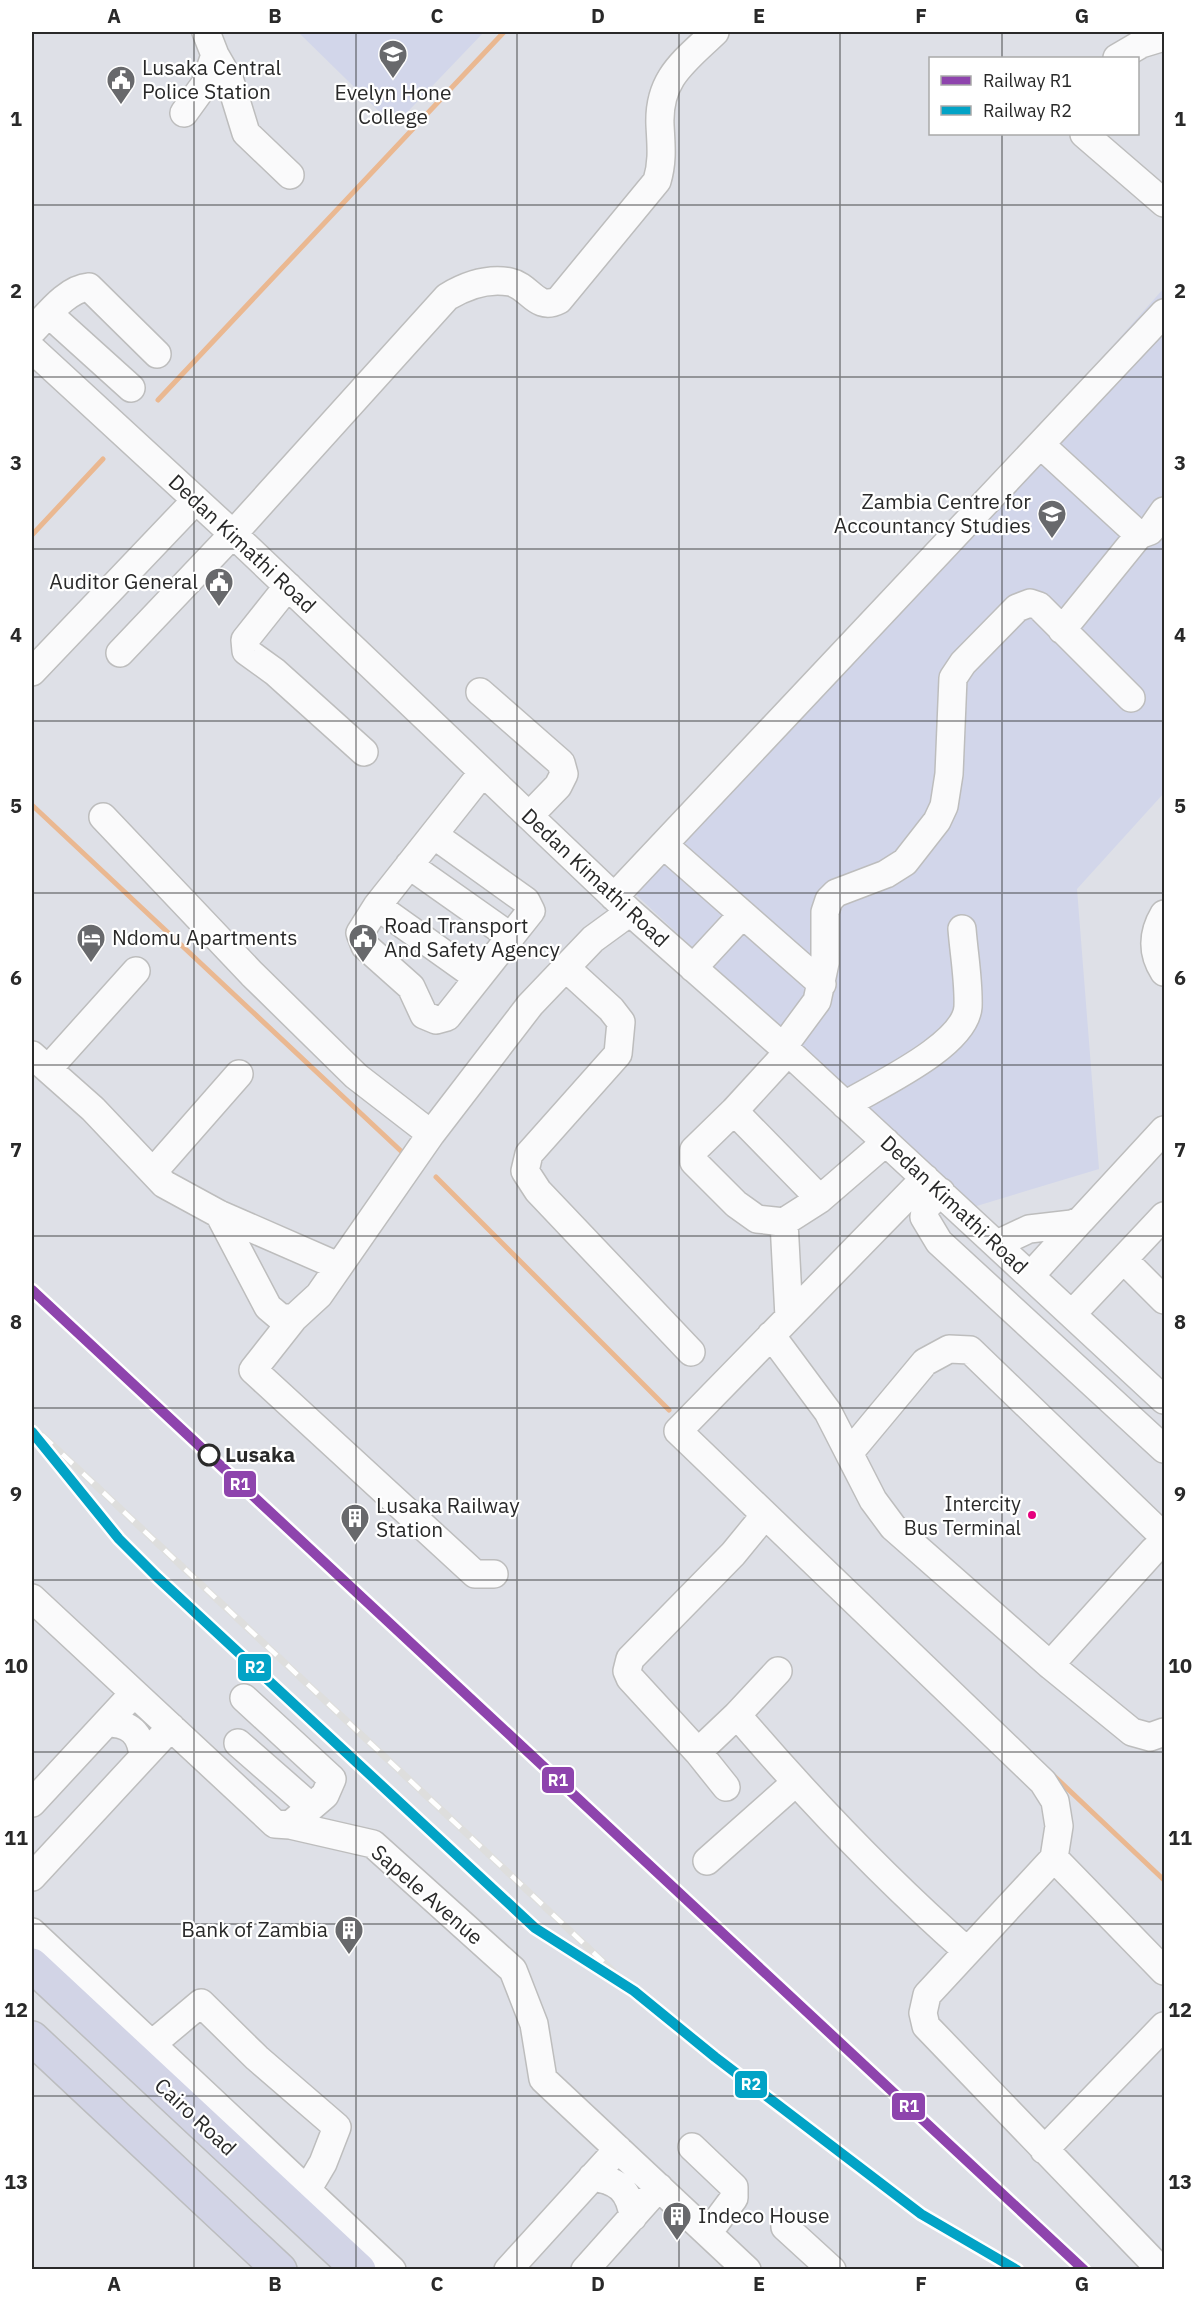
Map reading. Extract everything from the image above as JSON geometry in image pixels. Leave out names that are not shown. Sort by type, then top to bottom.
[{"type":"main road","name":"Cairo Road","points":[[32,1965],[75,1989],[184,2107],[220,2141],[274,2175],[358,2270]]},
{"type":"main road","points":[[32,2038],[280,2270]]},
{"type":"main road","points":[[148,2146],[164,2145],[177,2135],[184,2122],[184,2107]]},
{"type":"main road","points":[[184,2180],[184,2163],[193,2150],[205,2142],[220,2141]]},
{"type":"street","points":[[120,653],[233,534],[447,297],[467,287],[485,282],[510,282],[518,285],[541,303],[553,303],[559,300],[657,181],[662,165],[660,123],[663,92],[680,65],[715,32]]},
{"type":"street","points":[[1119,57],[1141,44],[1164,37]]},
{"type":"street","points":[[184,113],[205,84],[211,43]]},
{"type":"street","points":[[211,43],[230,81],[246,133],[290,175]]},
{"type":"street","points":[[1085,135],[1164,203]]},
{"type":"street","points":[[131,388],[40,323],[79,288],[89,286],[157,354]]},
{"type":"street","points":[[494,1574],[475,1575],[253,1370],[294,1318],[319,1295],[432,1134],[530,1005],[622,905],[664,845],[1164,313]]},
{"type":"street","name":"Dedan Kimathi Road","points":[[32,349],[233,534],[622,905],[785,1050],[1072,1314],[1155,1386]]},
{"type":"street","points":[[1041,445],[1138,536]]},
{"type":"street","points":[[32,672],[196,500]]},
{"type":"street","points":[[1062,630],[1138,536],[1150,531],[1164,511]]},
{"type":"street","points":[[288,586],[245,640],[246,651],[275,672],[364,752]]},
{"type":"street","points":[[885,1142],[820,1199],[784,1222],[757,1219],[736,1204],[694,1162],[694,1149],[734,1111],[785,1050],[817,1001],[822,984],[825,912],[829,900],[836,893],[886,874],[904,862],[938,821],[944,807],[949,774],[953,678],[963,663],[1017,608],[1030,603],[1039,606],[1131,698]]},
{"type":"street","points":[[480,692],[561,763],[564,774],[558,786],[530,816]]},
{"type":"street","points":[[434,835],[531,906],[531,911],[511,938],[447,1017],[436,1020],[424,1015],[411,987],[365,945],[360,933],[377,906],[483,772]]},
{"type":"street","points":[[103,817],[252,974],[356,1076],[432,1134]]},
{"type":"street","points":[[664,845],[822,984]]},
{"type":"street","points":[[409,865],[511,938]]},
{"type":"street","points":[[377,906],[478,978]]},
{"type":"street","points":[[1164,914],[1159,923],[1153,950],[1164,972]]},
{"type":"street","points":[[693,968],[742,915]]},
{"type":"street","points":[[845,1105],[933,1054],[954,1036],[968,1010],[962,929]]},
{"type":"street","points":[[566,968],[611,1009],[621,1023],[618,1054],[529,1154],[525,1171],[538,1191],[691,1352]]},
{"type":"street","points":[[136,971],[40,1062],[93,1109],[164,1184],[219,1214],[338,1266]]},
{"type":"street","points":[[153,1172],[239,1074]]},
{"type":"street","points":[[734,1111],[820,1199]]},
{"type":"street","points":[[1031,1275],[1164,1130]]},
{"type":"street","points":[[933,1185],[780,1326],[678,1431],[1043,1782],[1055,1801],[1059,1826],[1054,1858],[927,1995],[923,2013],[926,2026],[1161,2270]]},
{"type":"street","points":[[933,1185],[924,1217],[939,1242],[1164,1449]]},
{"type":"street","points":[[219,1214],[268,1306],[281,1318],[294,1318]]},
{"type":"street","points":[[1072,1314],[1164,1216]]},
{"type":"street","points":[[997,1244],[1029,1229],[1072,1224],[1081,1220]]},
{"type":"street","points":[[784,1222],[780,1326],[850,1452],[873,1500],[893,1527],[1050,1665],[1132,1732],[1150,1737],[1164,1732]]},
{"type":"street","points":[[244,1262],[253,1245],[271,1237]]},
{"type":"street","points":[[1124,1260],[1164,1299]]},
{"type":"street","points":[[850,1452],[925,1362],[949,1348],[970,1350],[1159,1532],[1164,1542],[1153,1551],[1050,1665]]},
{"type":"street","points":[[1112,1399],[1155,1386]]},
{"type":"street","points":[[726,1787],[698,1752],[630,1678],[627,1671],[630,1659],[732,1554],[765,1515]]},
{"type":"street","name":"Sapele Avenue","points":[[32,1598],[275,1824],[290,1825],[373,1844],[513,1970],[534,2024],[543,2079],[747,2270]]},
{"type":"street","points":[[698,1752],[778,1671]]},
{"type":"street","points":[[32,1803],[134,1693]]},
{"type":"street","points":[[244,1698],[332,1779],[325,1795],[290,1825]]},
{"type":"street","points":[[737,1715],[795,1783],[865,1857],[967,1951]]},
{"type":"street","points":[[106,1723],[121,1723],[134,1730],[142,1742],[143,1757]]},
{"type":"street","points":[[32,1877],[171,1727]]},
{"type":"street","points":[[238,1743],[310,1806]]},
{"type":"street","points":[[707,1861],[795,1783]]},
{"type":"street","points":[[1054,1858],[1164,1971]]},
{"type":"street","points":[[32,1932],[75,1989],[152,2045],[274,2175],[307,2190],[392,2270]]},
{"type":"street","points":[[152,2045],[201,2003],[257,2058],[337,2127],[323,2163],[307,2190]]},
{"type":"street","points":[[1044,2150],[1164,2026]]},
{"type":"street","points":[[692,2147],[734,2187],[734,2198],[708,2233]]},
{"type":"street","points":[[508,2270],[618,2149]]},
{"type":"street","points":[[592,2177],[608,2179],[622,2187],[631,2201],[633,2217]]},
{"type":"street","points":[[585,2270],[659,2187]]},
{"type":"street","points":[[785,2227],[832,2270]]},
{"type":"shaded area","name":"Evelyn Hone College","points":[[298,32],[484,32],[394,126]]},
{"type":"shaded area","name":"Zambia Centre for Accountancy Studies","points":[[1164,288],[1164,793],[1077,889],[1099,1169],[970,1208],[630,889]]},
{"type":"waterway","points":[[158,400],[504,32]]},
{"type":"waterway","points":[[32,535],[103,459]]},
{"type":"waterway","points":[[32,805],[402,1152]]},
{"type":"waterway","points":[[436,1177],[669,1410]]},
{"type":"waterway","points":[[1052,1774],[1164,1880]]},
{"type":"railway","points":[[32,1432],[119,1539],[157,1577],[535,1928],[634,1991],[715,2057],[921,2214],[1017,2270]]},
{"type":"railway","points":[[42,1435],[613,1971]]},
{"type":"rail line","name":"R1","points":[[32,1290],[1084,2270]]},
{"type":"rail line","name":"R2","points":[[32,1432],[119,1539],[157,1577],[535,1928],[634,1991],[715,2057],[921,2214],[1017,2270]]},
{"type":"place","name":"Evelyn Hone College","points":[[393,80]]},
{"type":"place","name":"Lusaka Central Police Station","points":[[121,106]]},
{"type":"place","name":"Zambia Centre for Accountancy Studies","points":[[1052,540]]},
{"type":"place","name":"Auditor General","points":[[219,608]]},
{"type":"place","name":"Ndomu Apartments","points":[[91,964]]},
{"type":"place","name":"Road Transport And Safety Agency","points":[[363,964]]},
{"type":"place","name":"Lusaka","points":[[209,1455]]},
{"type":"place","name":"Intercity Bus Terminal","points":[[1032,1515]]},
{"type":"place","name":"Lusaka Railway Station","points":[[355,1544]]},
{"type":"place","name":"Bank of Zambia","points":[[349,1956]]},
{"type":"place","name":"Indeco House","points":[[677,2242]]}]
